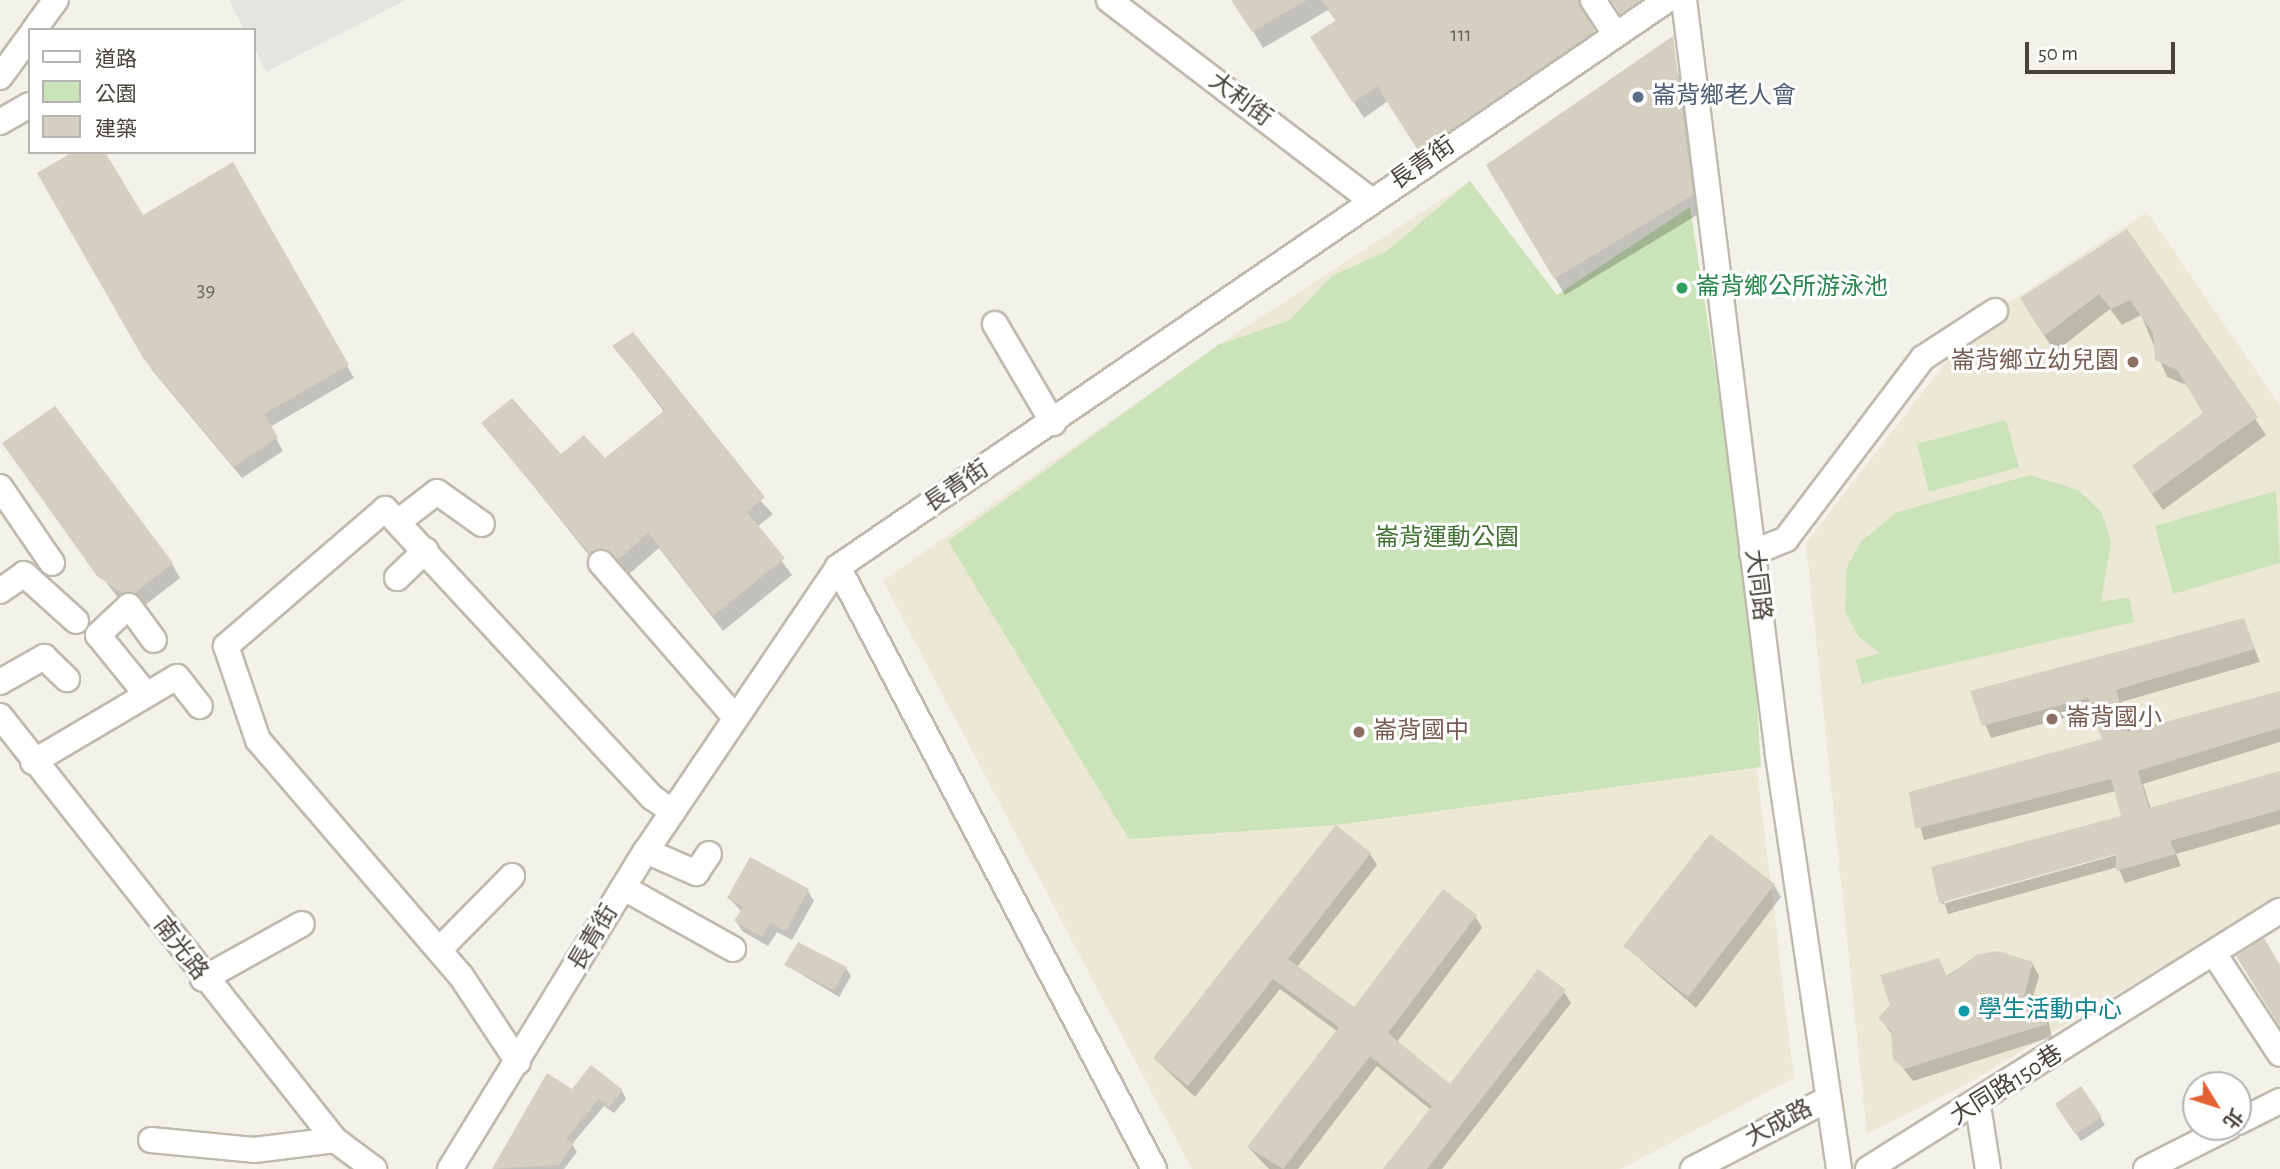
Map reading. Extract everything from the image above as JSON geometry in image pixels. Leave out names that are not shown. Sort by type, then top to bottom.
[{"type":"street","points":[[35,28],[55,0]]},
{"type":"street","name":"大利街","points":[[1109,0],[1371,200]]},
{"type":"street","points":[[1592,0],[1613,31]]},
{"type":"street","name":"長青街","points":[[450,1169],[646,851],[838,566],[1053,423],[1613,31],[1667,0]]},
{"type":"street","name":"大同路","points":[[1684,0],[1752,553],[1839,1169]]},
{"type":"street","points":[[0,77],[28,39]]},
{"type":"street","points":[[0,122],[28,106]]},
{"type":"street","points":[[1752,553],[1786,539],[1923,358],[1995,311]]},
{"type":"street","points":[[995,324],[1053,423]]},
{"type":"street","points":[[0,488],[52,563]]},
{"type":"street","points":[[398,522],[437,492],[482,524]]},
{"type":"street","points":[[518,1062],[439,950],[258,740],[226,646],[385,509],[426,550],[653,798],[673,811]]},
{"type":"street","points":[[397,579],[426,550]]},
{"type":"street","points":[[601,563],[735,716]]},
{"type":"street","points":[[838,566],[1154,1169]]},
{"type":"street","points":[[0,591],[24,574],[76,621]]},
{"type":"street","points":[[146,694],[98,635],[129,606],[154,640]]},
{"type":"street","points":[[0,682],[44,657],[67,679]]},
{"type":"street","points":[[33,762],[177,677],[200,706]]},
{"type":"street","name":"南光路","points":[[0,716],[203,979],[335,1140],[374,1169]]},
{"type":"street","points":[[646,851],[695,873],[709,853]]},
{"type":"street","points":[[439,950],[512,876]]},
{"type":"street","points":[[624,888],[733,948]]},
{"type":"street","name":"大同路150巷","points":[[1868,1169],[1978,1106],[2280,911]]},
{"type":"street","points":[[203,979],[302,923]]},
{"type":"street","points":[[2215,955],[2280,1054]]},
{"type":"street","name":"大成路","points":[[1693,1169],[1828,1099]]},
{"type":"street","points":[[2252,1115],[2280,1101]]},
{"type":"street","points":[[1978,1106],[1988,1169]]},
{"type":"street","points":[[151,1140],[254,1150],[335,1140]]},
{"type":"street","points":[[2146,1169],[2201,1141]]},
{"type":"shaded area","points":[[229,0],[406,0],[266,72],[256,52],[256,28],[243,28]]},
{"type":"shaded area","name":"崙背國中","points":[[1470,181],[1524,294],[1723,484],[1794,1078],[1621,1169],[1192,1169],[883,581],[1218,345]]},
{"type":"shaded area","name":"崙背國小","points":[[2147,212],[2280,406],[2280,896],[1965,1085],[1867,1134],[1806,543],[1962,341],[2001,308]]},
{"type":"green space","name":"崙背運動公園","points":[[1470,181],[1557,295],[1690,207],[1750,596],[1761,767],[1336,825],[1129,839],[948,541],[1218,345],[1290,320],[1332,276],[1387,251]]},
{"type":"green space","points":[[2006,420],[2019,467],[1929,492],[1917,444]]},
{"type":"green space","points":[[2030,475],[2078,490],[2102,513],[2111,543],[2101,602],[2129,597],[2134,622],[1862,684],[1856,660],[1880,653],[1859,637],[1845,612],[1847,567],[1861,542],[1895,513]]},
{"type":"green space","points":[[2276,491],[2280,563],[2173,594],[2155,526]]},
{"type":"building","points":[[1231,0],[1307,0],[1252,32]]},
{"type":"building","points":[[1322,0],[1578,0],[1595,31],[1419,152],[1377,86],[1353,103],[1310,37],[1336,20]]},
{"type":"building","points":[[1611,0],[1641,0],[1620,14]]},
{"type":"building","name":"崙背鄉老人會","points":[[1673,36],[1693,195],[1554,279],[1486,165]]},
{"type":"building","points":[[70,154],[106,154],[143,215],[233,162],[349,365],[264,414],[278,437],[234,467],[143,358],[37,173]]},
{"type":"building","points":[[2127,229],[2258,417],[2152,494],[2132,466],[2203,413],[2177,370],[2155,360],[2153,333],[2130,300],[2111,309],[2099,294],[2044,336],[2020,298]]},
{"type":"building","points":[[633,332],[765,497],[747,512],[785,558],[713,616],[648,533],[618,560],[605,549],[590,554],[481,423],[512,398],[561,454],[584,435],[605,458],[665,410],[612,346]]},
{"type":"building","points":[[55,406],[173,563],[135,593],[122,593],[97,576],[2,443]]},
{"type":"building","points":[[2244,618],[2255,649],[2116,690],[2128,732],[2280,691],[2280,728],[2138,771],[2149,808],[2280,771],[2280,810],[2170,841],[2176,854],[2116,871],[2116,854],[1939,903],[1931,867],[2121,816],[2111,779],[1915,829],[1909,792],[2102,739],[2088,698],[1982,726],[1970,691]]},
{"type":"building","points":[[1336,825],[1371,853],[1288,959],[1354,1007],[1443,889],[1477,915],[1388,1033],[1450,1084],[1538,969],[1566,990],[1427,1169],[1383,1169],[1432,1106],[1370,1056],[1283,1169],[1247,1147],[1339,1027],[1273,979],[1188,1086],[1153,1058]]},
{"type":"building","points":[[1710,834],[1775,884],[1688,997],[1623,946]]},
{"type":"building","points":[[750,857],[809,889],[786,931],[770,923],[762,937],[734,921],[743,907],[727,898]]},
{"type":"building","points":[[2264,938],[2280,965],[2280,1027],[2236,956]]},
{"type":"building","points":[[798,942],[847,967],[834,990],[784,965]]},
{"type":"building","name":"學生活動中心","points":[[1998,951],[2033,962],[2024,996],[2039,995],[2047,1024],[1904,1069],[1893,1059],[1891,1031],[1878,1018],[1890,1005],[1880,975],[1939,958],[1947,977],[1978,954]]},
{"type":"building","points":[[591,1065],[623,1090],[609,1107],[599,1099],[566,1139],[574,1143],[559,1165],[492,1169],[547,1073],[572,1089]]},
{"type":"building","points":[[2081,1086],[2102,1117],[2075,1134],[2055,1104]]},
{"type":"place","name":"崙背鄉老人會","points":[[1638,97]]},
{"type":"place","name":"崙背鄉公所游泳池","points":[[1682,288]]},
{"type":"place","name":"崙背鄉立幼兒園","points":[[2133,362]]},
{"type":"place","name":"崙背國小","points":[[2052,719]]},
{"type":"place","name":"崙背國中","points":[[1359,732]]},
{"type":"place","name":"學生活動中心","points":[[1964,1011]]}]
